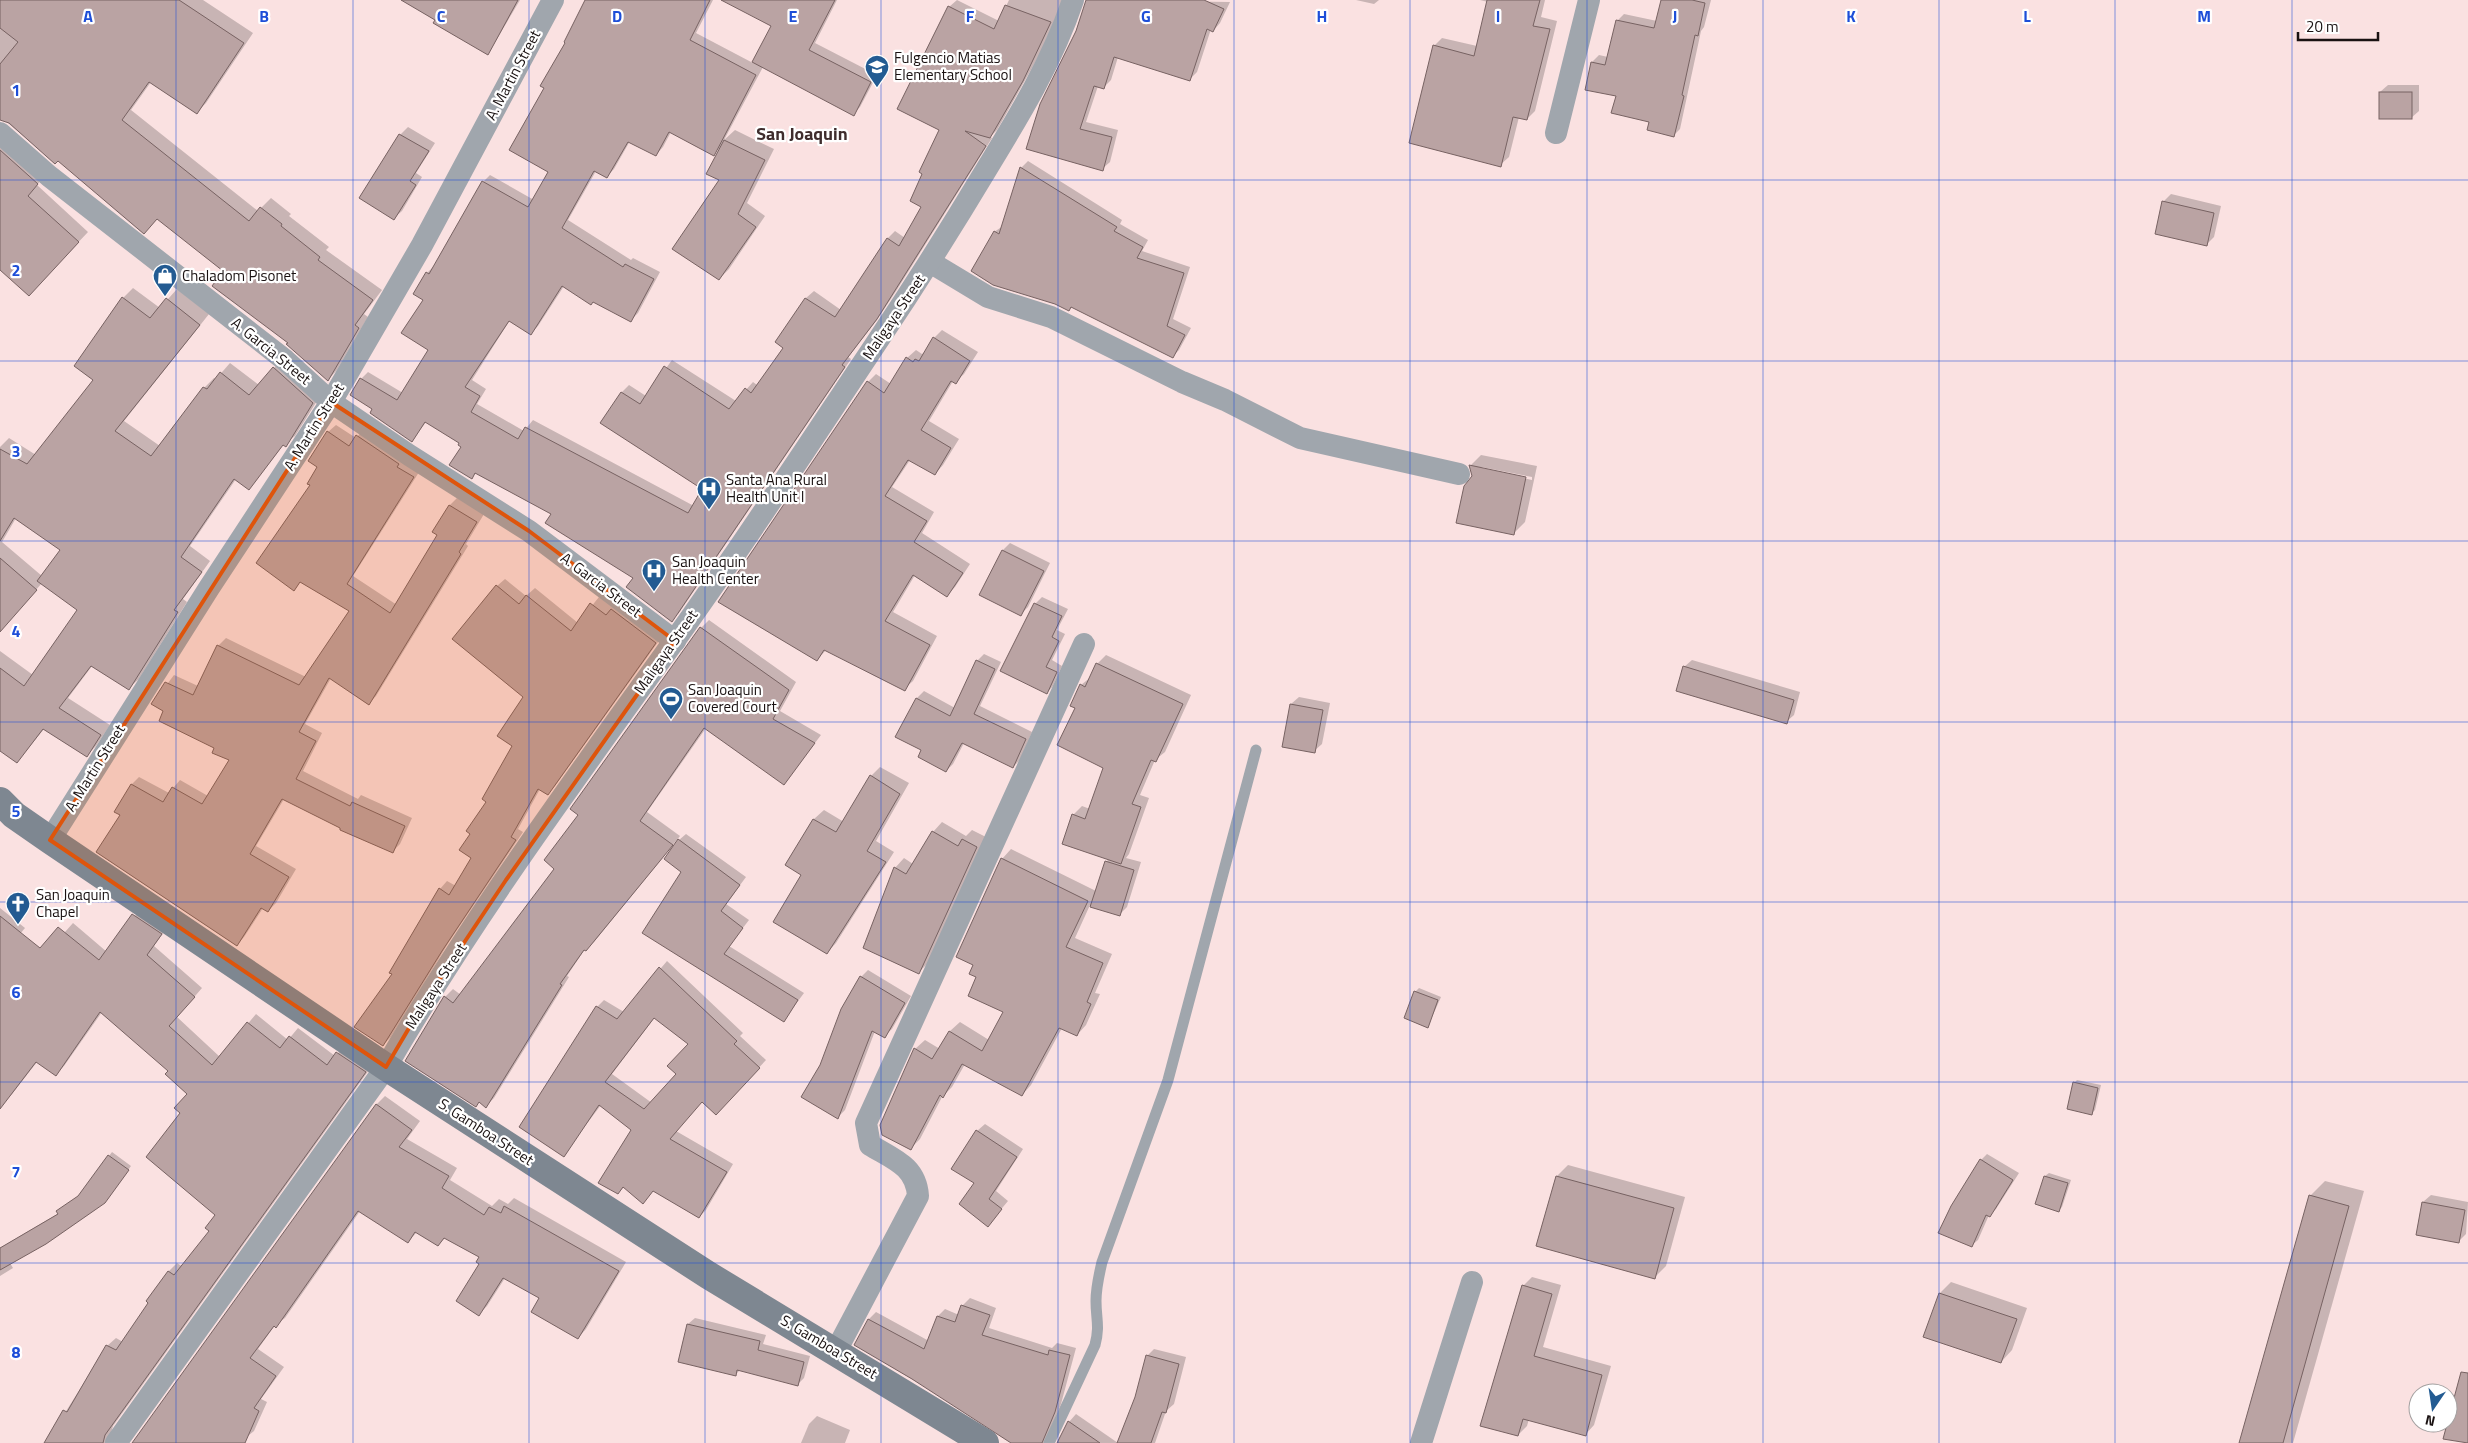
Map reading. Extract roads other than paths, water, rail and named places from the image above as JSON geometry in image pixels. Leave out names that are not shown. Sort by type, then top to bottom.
[{"type":"main road","name":"S. Gamboa Street","points":[[0,801],[14,815],[50,840],[386,1067],[708,1275],[985,1443]]},
{"type":"street","name":"A. Martin Street","points":[[50,840],[209,588],[331,402],[422,245],[553,0]]},
{"type":"street","name":"Maligaya Street","points":[[116,1443],[386,1067],[425,1001],[500,888],[573,781],[675,641],[930,262],[1014,123],[1063,30],[1073,0]]},
{"type":"street","points":[[1556,133],[1589,0]]},
{"type":"street","name":"A. Garcia Street","points":[[0,133],[49,176],[285,360],[331,402],[409,455],[530,531],[675,641]]},
{"type":"street","points":[[930,262],[988,297],[1051,318],[1182,382],[1225,400],[1300,438],[1459,474]]},
{"type":"street","points":[[836,1351],[918,1196],[917,1184],[911,1171],[870,1144],[866,1123],[1084,644]]},
{"type":"street","points":[[1422,1443],[1472,1282]]},
{"type":"lane","points":[[1049,1443],[1095,1345],[1099,1329],[1096,1303],[1097,1282],[1102,1262],[1168,1080],[1256,750]]},
{"type":"place","name":"Fulgencio Matias Elementary School","points":[[877,88]]},
{"type":"place","name":"Chaladom Pisonet","points":[[165,297]]},
{"type":"place","name":"Santa Ana Rural Health Unit I","points":[[709,510]]},
{"type":"place","name":"San Joaquin Health Center","points":[[654,592]]},
{"type":"place","name":"San Joaquin Covered Court","points":[[671,720]]},
{"type":"place","name":"San Joaquin Chapel","points":[[18,925]]},
{"type":"district","name":"San Joaquin","points":[[802,134]]}]
